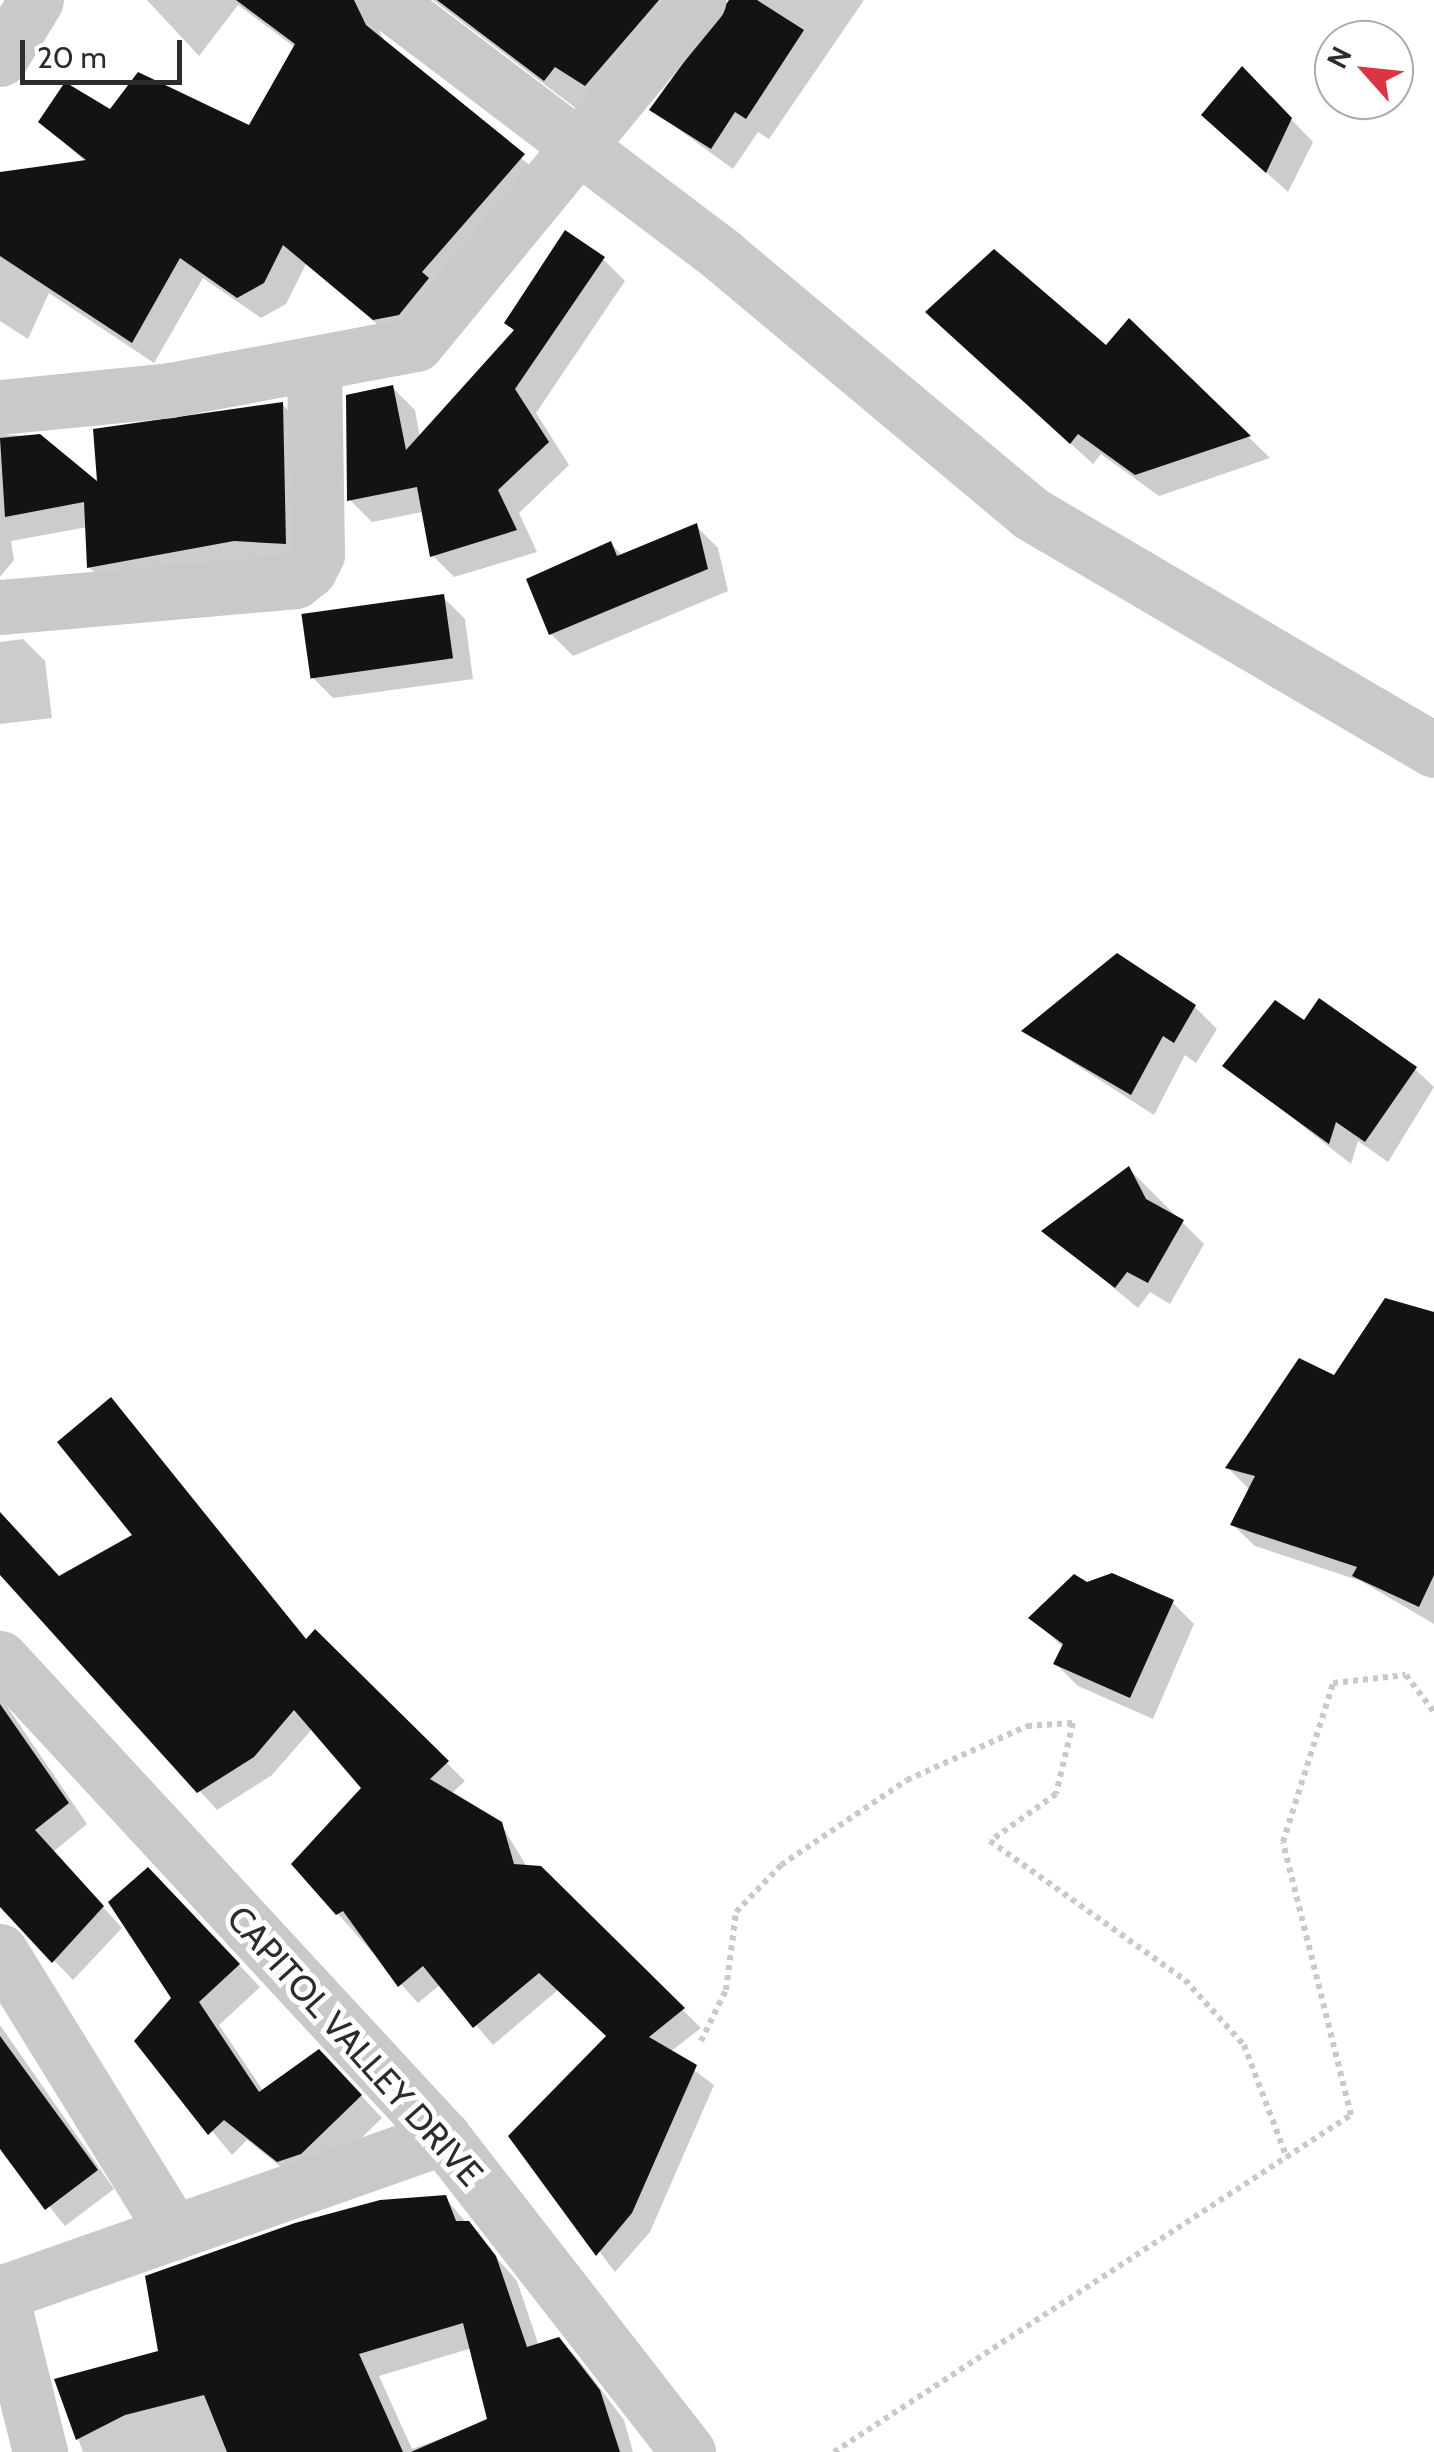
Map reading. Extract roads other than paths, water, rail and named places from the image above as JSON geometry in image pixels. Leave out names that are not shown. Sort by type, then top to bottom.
[{"type":"street","points":[[0,59],[36,0]]},
{"type":"street","points":[[386,0],[577,154],[722,256],[1030,513],[1434,750]]},
{"type":"street","points":[[0,407],[314,366],[416,344],[577,154],[699,0]]},
{"type":"street","points":[[0,607],[295,580],[309,570],[318,554],[314,366]]},
{"type":"street","name":"CAPITOL VALLEY DRIVE","points":[[0,1658],[444,2137],[688,2452]]},
{"type":"street","points":[[0,1951],[174,2234]]},
{"type":"street","points":[[40,2452],[1,2292],[444,2137]]}]
